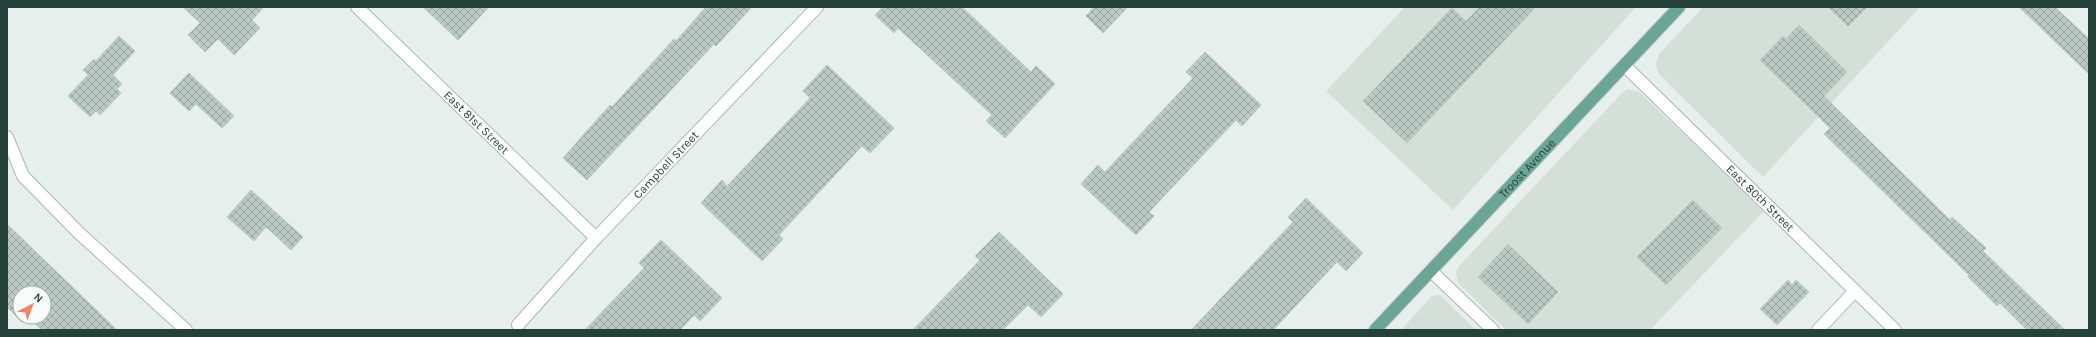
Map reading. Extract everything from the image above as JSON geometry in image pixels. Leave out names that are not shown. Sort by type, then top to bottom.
[{"type":"main road","name":"Troost Avenue","points":[[1375,330],[1679,7]]},
{"type":"street","name":"East 81st Street","points":[[357,7],[596,238]]},
{"type":"street","name":"Campbell Street","points":[[518,325],[596,238],[817,7]]},
{"type":"street","name":"East 80th Street","points":[[1625,66],[1895,330]]},
{"type":"street","points":[[7,137],[23,176],[79,233],[186,330]]},
{"type":"street","points":[[1431,271],[1493,330]]},
{"type":"street","points":[[1818,330],[1855,291]]},
{"type":"shaded area","points":[[1405,7],[1636,7],[1453,210],[1326,91]]},
{"type":"shaded area","points":[[1703,7],[1920,7],[1763,177],[1660,75],[1657,69],[1656,63],[1660,53]]},
{"type":"shaded area","points":[[1628,89],[1639,92],[1765,210],[1650,330],[1506,330],[1458,283],[1456,272],[1459,266],[1623,92]]},
{"type":"shaded area","points":[[1440,295],[1476,330],[1401,330],[1432,296]]},
{"type":"building","points":[[183,7],[264,7],[252,20],[260,28],[234,55],[218,39],[205,52],[188,35],[200,23]]},
{"type":"building","points":[[423,7],[489,7],[458,40]]},
{"type":"building","points":[[706,7],[752,7],[716,46],[714,44],[587,180],[563,158],[610,105],[612,107],[674,39],[676,41]]},
{"type":"building","points":[[883,7],[962,7],[1031,72],[1036,66],[1055,84],[1005,138],[986,121],[992,115],[898,28],[894,33],[875,15]]},
{"type":"building","points":[[1094,7],[1128,7],[1103,33],[1086,16]]},
{"type":"building","points":[[1480,7],[1536,7],[1407,143],[1363,101],[1452,8],[1466,21]]},
{"type":"building","points":[[1828,7],[1867,7],[1848,26]]},
{"type":"building","points":[[2019,7],[2055,7],[2089,39],[2089,74]]},
{"type":"building","points":[[1799,25],[1847,72],[1824,96],[1950,220],[1952,217],[1986,248],[1983,251],[2065,330],[2027,330],[2000,303],[1997,306],[1968,277],[1969,275],[1824,134],[1830,128],[1760,60],[1783,36],[1786,39]]},
{"type":"building","points":[[119,36],[135,51],[113,75],[122,84],[117,89],[121,93],[100,115],[96,111],[90,117],[68,96],[88,75],[83,70],[94,59],[96,61]]},
{"type":"building","points":[[1205,52],[1261,105],[1242,126],[1236,120],[1149,212],[1154,216],[1136,235],[1081,184],[1098,165],[1105,172],[1193,78],[1186,72]]},
{"type":"building","points":[[827,65],[894,128],[870,153],[862,146],[779,235],[783,239],[762,261],[701,203],[722,180],[727,186],[810,98],[803,91]]},
{"type":"building","points":[[189,73],[234,116],[222,128],[196,104],[189,111],[170,93]]},
{"type":"building","points":[[251,190],[303,237],[291,250],[266,227],[254,241],[227,217]]},
{"type":"building","points":[[1306,198],[1363,253],[1346,271],[1337,262],[1273,330],[1191,330],[1293,222],[1288,217]]},
{"type":"building","points":[[1693,200],[1722,228],[1666,285],[1637,257]]},
{"type":"building","points":[[7,224],[117,330],[42,330],[37,325],[52,325],[52,285],[12,285],[12,312],[7,307]]},
{"type":"building","points":[[999,232],[1063,294],[1041,317],[1028,305],[1003,330],[913,330],[980,260],[975,256]]},
{"type":"building","points":[[661,240],[722,298],[700,321],[694,315],[680,330],[585,330],[644,268],[639,263]]},
{"type":"building","points":[[1508,244],[1558,292],[1528,324],[1478,277]]},
{"type":"building","points":[[1788,280],[1792,285],[1796,280],[1809,292],[1777,325],[1760,309]]}]
